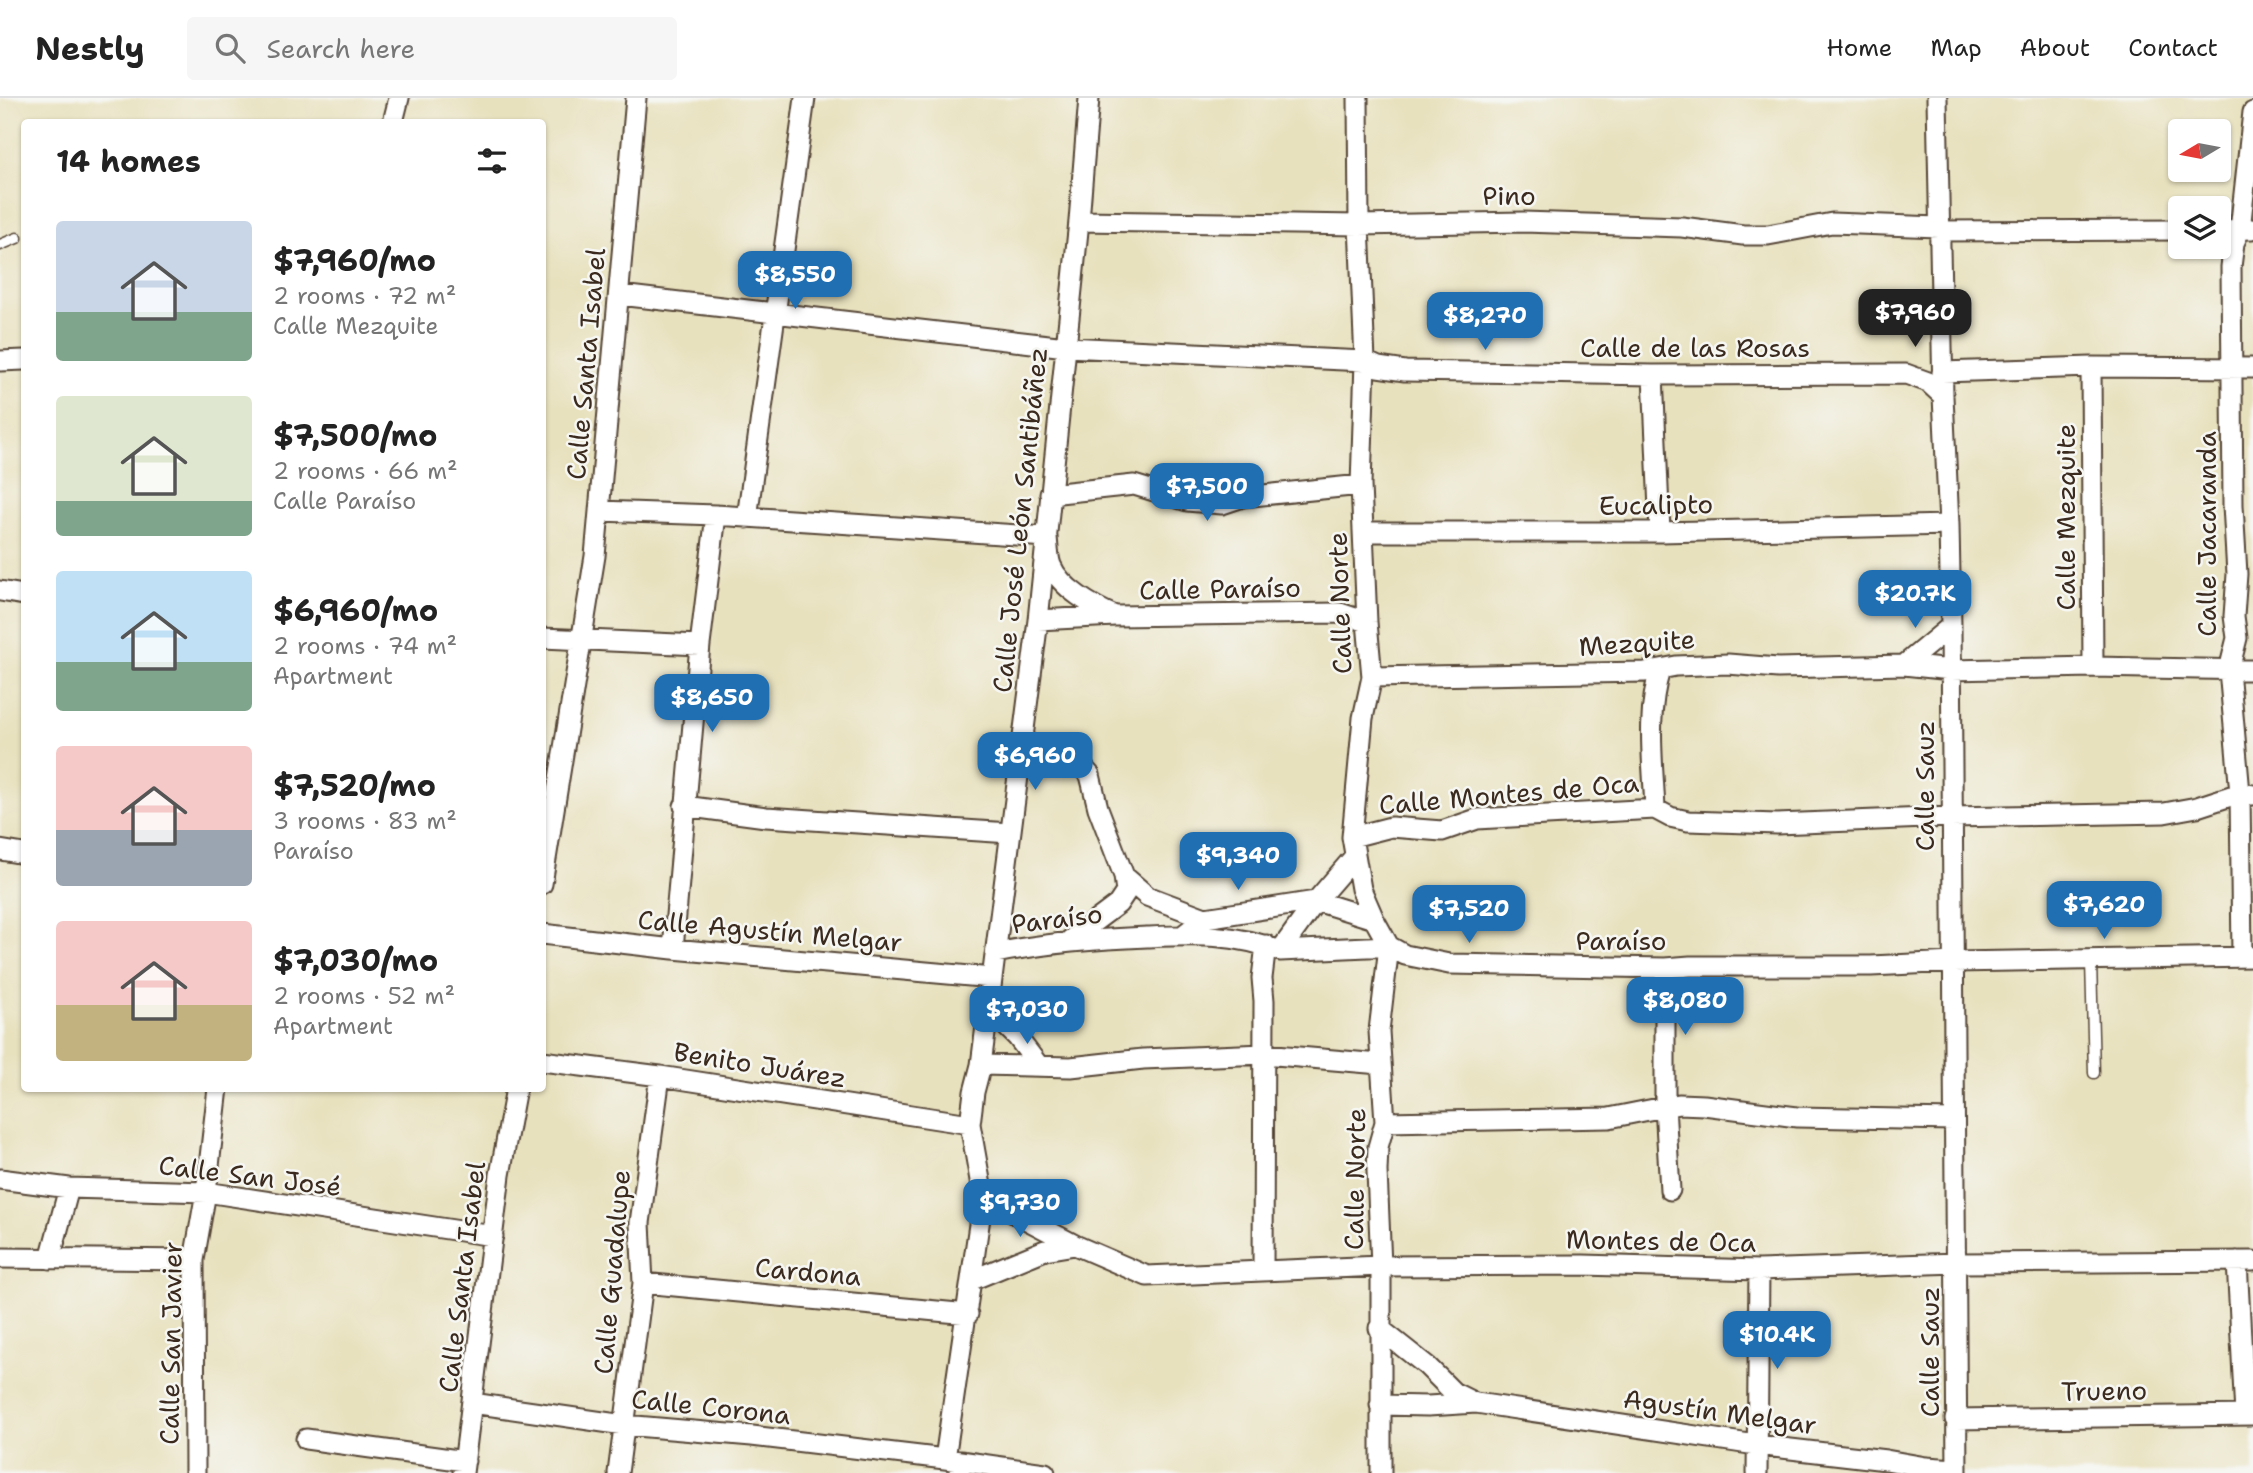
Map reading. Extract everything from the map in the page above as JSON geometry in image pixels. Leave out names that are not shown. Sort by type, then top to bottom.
[{"type":"street","points":[[394,119],[399,98]]},
{"type":"street","name":"Calle Santa Isabel","points":[[546,860],[595,556],[636,98]]},
{"type":"street","points":[[747,518],[805,98]]},
{"type":"street","name":"Calle José León Santibáñez","points":[[955,1464],[968,1314],[983,1196],[970,1124],[981,1065],[1038,620],[1089,98]]},
{"type":"street","name":"Calle Norte","points":[[1358,98],[1359,225],[1365,361],[1361,485],[1372,677],[1361,729],[1352,837],[1361,889],[1389,946],[1380,1031],[1385,1122],[1378,1146],[1377,1171],[1381,1266],[1381,1473]]},
{"type":"street","name":"Calle Sauz","points":[[1937,98],[1938,229],[1951,626],[1953,1120],[1957,1263],[1956,1471]]},
{"type":"street","name":"Calle Jacaranda","points":[[2248,957],[2247,794],[2229,670],[2237,638],[2234,616],[2237,574],[2233,505],[2231,267],[2234,243],[2246,229],[2253,112]]},
{"type":"street","name":"Pino","points":[[1079,221],[1359,225],[1523,222],[1682,227],[1714,229],[1743,235],[1769,235],[1832,223],[1938,229],[2168,230]]},
{"type":"street","name":"Calle de las Rosas","points":[[620,295],[1066,347],[1365,361],[1378,367],[1405,371],[1653,375],[1906,374]]},
{"type":"street","points":[[0,360],[21,360]]},
{"type":"street","points":[[1906,374],[1942,363],[2091,368],[2253,368]]},
{"type":"street","name":"Calle Mezquite","points":[[2091,368],[2093,667]]},
{"type":"street","points":[[1906,374],[1928,382],[1943,396]]},
{"type":"street","points":[[1653,375],[1660,532]]},
{"type":"street","points":[[1050,494],[1134,485],[1187,501],[1222,504],[1243,498],[1361,485]]},
{"type":"street","points":[[599,511],[716,515],[1047,537]]},
{"type":"street","points":[[673,949],[684,806],[716,515]]},
{"type":"street","name":"Eucalipto","points":[[1364,532],[1660,532],[1949,525]]},
{"type":"street","name":"Calle Paraíso","points":[[1047,537],[1050,563],[1056,575],[1090,606],[1115,617]]},
{"type":"street","points":[[0,591],[21,594]]},
{"type":"street","name":"Calle Paraíso","points":[[1038,620],[1340,613],[1367,622]]},
{"type":"street","points":[[1905,665],[1951,626]]},
{"type":"street","points":[[546,638],[700,645]]},
{"type":"street","name":"Mezquite","points":[[1372,677],[1660,670],[1676,666],[1728,664],[1778,668],[1905,665],[1951,670],[2093,667],[2253,670]]},
{"type":"street","points":[[1655,809],[1651,713],[1653,692],[1660,670]]},
{"type":"street","points":[[1022,742],[1068,757],[1079,763],[1090,775],[1098,808],[1124,876],[1126,892],[1118,904],[1069,941]]},
{"type":"street","name":"Calle Montes de Oca","points":[[1352,837],[1391,827],[1442,831],[1477,819],[1655,809],[1670,817],[1688,821],[1728,824],[2164,813],[2247,794]]},
{"type":"street","points":[[684,806],[766,817],[1010,834]]},
{"type":"street","points":[[0,849],[21,853]]},
{"type":"street","points":[[1264,1271],[1262,978],[1273,948],[1354,857]]},
{"type":"street","points":[[1124,876],[1147,896],[1205,918]]},
{"type":"street","points":[[1182,936],[1205,918],[1316,901],[1374,919]]},
{"type":"street","name":"Calle Agustín Melgar","points":[[546,934],[673,949],[992,978]]},
{"type":"street","name":"Paraíso","points":[[996,953],[1069,941],[1212,935],[1273,948],[1389,946],[1405,955],[1449,964],[1665,968],[2248,957]]},
{"type":"street","points":[[1665,968],[1665,1106],[1670,1190]]},
{"type":"street","points":[[988,1008],[1017,1037],[1039,1066]]},
{"type":"street","points":[[981,1065],[1071,1067],[1143,1059],[1264,1054],[1380,1064]]},
{"type":"street","name":"Benito Juárez","points":[[546,1062],[660,1076],[970,1124]]},
{"type":"street","name":"Calle Guadalupe","points":[[618,1473],[643,1283],[640,1223],[660,1076]]},
{"type":"street","name":"Calle San Javier","points":[[195,1473],[194,1260],[206,1192],[218,1092]]},
{"type":"street","name":"Calle Santa Isabel","points":[[464,1467],[500,1175],[515,1092]]},
{"type":"street","points":[[1385,1122],[1609,1118],[1665,1106],[1704,1105],[1797,1117],[1953,1120]]},
{"type":"street","name":"Calle San José","points":[[0,1180],[69,1188],[206,1192],[493,1236]]},
{"type":"street","points":[[50,1259],[69,1188]]},
{"type":"street","points":[[983,1196],[1075,1245]]},
{"type":"street","points":[[972,1280],[1045,1250],[1075,1245]]},
{"type":"street","name":"Montes de Oca","points":[[1075,1245],[1147,1276],[1381,1266],[1583,1265],[1759,1270],[1957,1263],[2245,1261]]},
{"type":"street","points":[[0,1258],[194,1260]]},
{"type":"street","points":[[2245,1261],[2249,1415]]},
{"type":"street","points":[[1757,1473],[1759,1270]]},
{"type":"street","name":"Cardona","points":[[643,1283],[968,1314]]},
{"type":"street","name":"Agustín Melgar","points":[[1379,1328],[1427,1366],[1453,1392],[1476,1403]]},
{"type":"street","name":"Calle Corona","points":[[472,1403],[624,1425],[752,1436],[955,1464],[1045,1473]]},
{"type":"street","name":"Agustín Melgar","points":[[1380,1405],[1476,1403],[1756,1445],[1956,1471]]},
{"type":"street","name":"Trueno","points":[[1955,1419],[2249,1415]]},
{"type":"street","points":[[306,1439],[464,1467]]},
{"type":"lane","points":[[0,244],[17,238]]},
{"type":"lane","points":[[2091,961],[2094,1073]]}]
